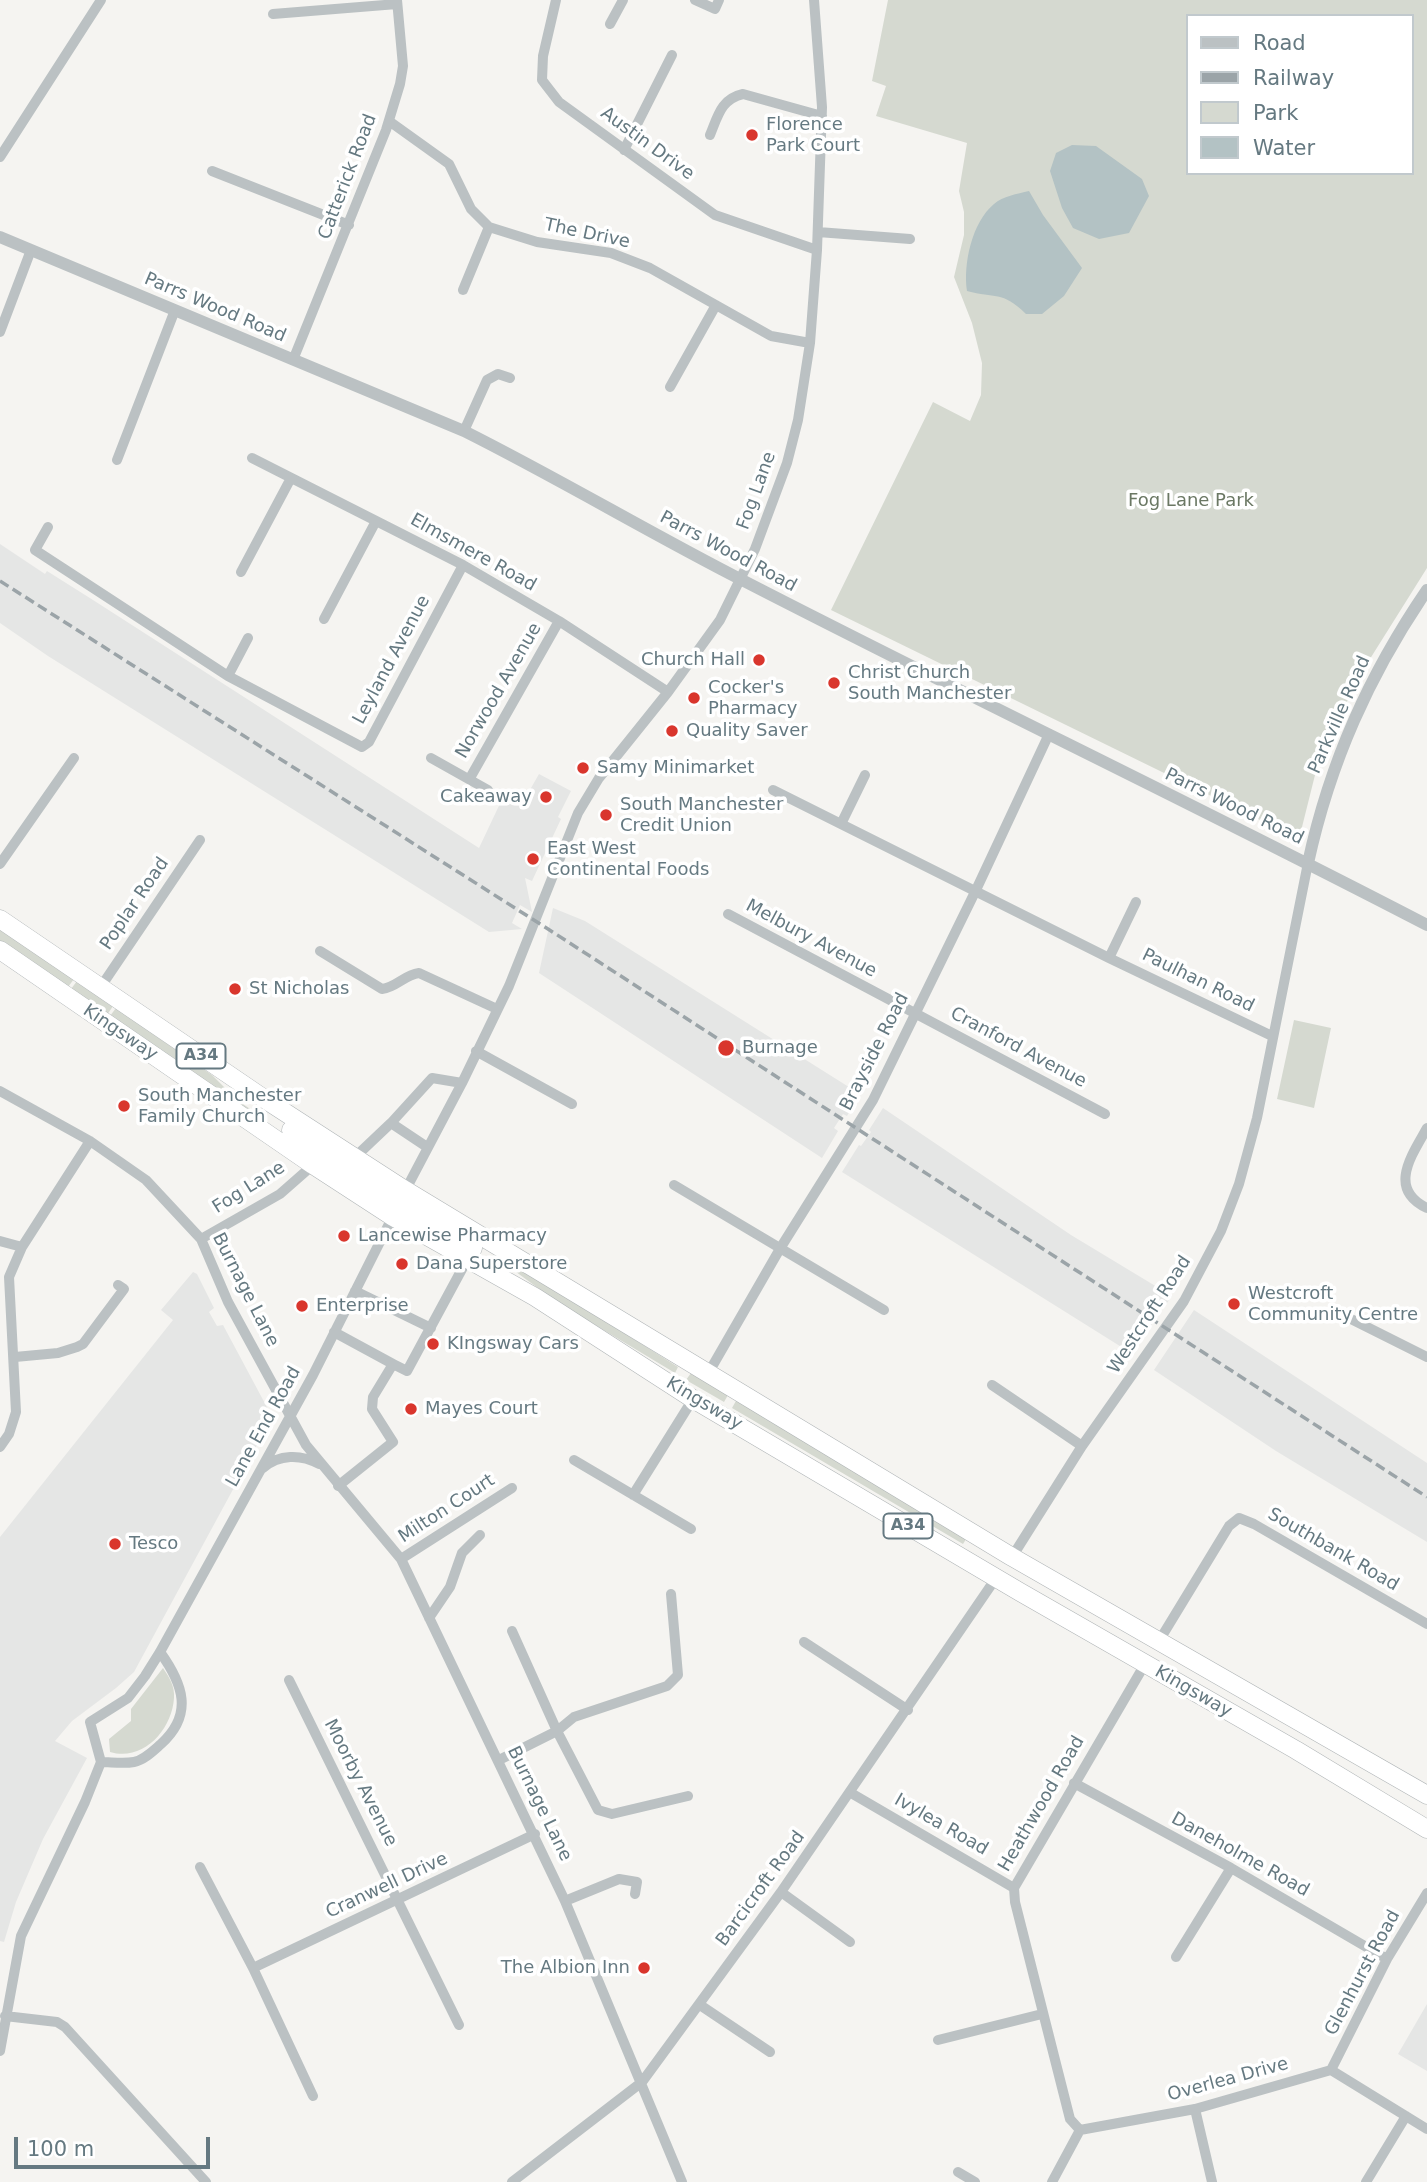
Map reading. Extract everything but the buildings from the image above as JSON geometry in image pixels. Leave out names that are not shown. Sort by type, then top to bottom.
[{"type":"highway","name":"Kingsway","points":[[0,919],[222,1070],[351,1162],[405,1190],[1012,1557],[1427,1794]]},
{"type":"highway","name":"Kingsway","points":[[0,950],[259,1117],[313,1165],[393,1217],[535,1297],[693,1399],[996,1578],[1297,1750],[1427,1829]]},
{"type":"highway","points":[[222,1070],[259,1117],[351,1162],[390,1198],[393,1203],[393,1217]]},
{"type":"highway","points":[[405,1190],[407,1204],[415,1213],[508,1269],[535,1297]]},
{"type":"street","points":[[0,157],[101,0]]},
{"type":"street","name":"Austin Drive","points":[[556,0],[543,56],[542,80],[559,102],[715,215],[817,250]]},
{"type":"street","points":[[610,24],[623,0]]},
{"type":"street","points":[[695,0],[715,9],[719,0]]},
{"type":"street","name":"Fog Lane","points":[[393,1217],[462,1083],[521,958],[578,813],[599,778],[668,692],[720,620],[755,549],[787,463],[800,407],[810,343],[817,250],[822,116],[814,0]]},
{"type":"street","points":[[273,14],[397,2]]},
{"type":"street","name":"Catterick Road","points":[[293,360],[389,121],[403,66],[397,2]]},
{"type":"street","points":[[624,150],[672,55]]},
{"type":"street","points":[[710,135],[722,105],[734,96],[743,94],[822,116]]},
{"type":"street","points":[[389,121],[449,164],[471,209],[489,227],[463,290]]},
{"type":"street","points":[[212,171],[348,225]]},
{"type":"street","name":"The Drive","points":[[489,227],[537,242],[611,253],[650,268],[771,336],[810,343]]},
{"type":"street","points":[[818,232],[910,239]]},
{"type":"street","name":"Parrs Wood Road","points":[[0,237],[464,431],[740,580],[1427,925]]},
{"type":"street","points":[[0,332],[31,250]]},
{"type":"street","points":[[670,387],[716,305]]},
{"type":"street","points":[[117,460],[176,310]]},
{"type":"street","points":[[464,431],[486,380],[498,374],[510,378]]},
{"type":"street","name":"Elmsmere Road","points":[[253,458],[463,565],[559,621],[668,692]]},
{"type":"street","points":[[241,572],[291,478]]},
{"type":"street","points":[[324,619],[376,521]]},
{"type":"street","name":"Leyland Avenue","points":[[48,527],[35,550],[228,676],[362,747],[369,741],[463,565]]},
{"type":"street","name":"Parkville Road","points":[[1308,863],[1323,800],[1340,753],[1375,674],[1425,597]]},
{"type":"street","name":"Norwood Avenue","points":[[470,778],[559,621]]},
{"type":"street","points":[[228,676],[248,638]]},
{"type":"street","name":"Brayside Road","points":[[709,1372],[873,1100],[1049,734]]},
{"type":"street","points":[[0,864],[74,758]]},
{"type":"street","name":"Norwood Avenue","points":[[431,758],[488,790]]},
{"type":"street","points":[[841,824],[865,775]]},
{"type":"street","name":"Paulhan Road","points":[[774,790],[1109,958],[1272,1036]]},
{"type":"street","name":"Poplar Road","points":[[100,988],[200,840]]},
{"type":"street","name":"Westcroft Road","points":[[1012,1557],[1082,1446],[1184,1301],[1221,1231],[1239,1184],[1256,1118],[1308,863]]},
{"type":"street","points":[[1109,958],[1136,902]]},
{"type":"street","name":"Melbury Avenue","points":[[729,914],[914,1014]]},
{"type":"street","points":[[320,951],[382,989],[394,986],[409,975],[419,973],[497,1009]]},
{"type":"street","name":"Cranford Avenue","points":[[914,1014],[1105,1114]]},
{"type":"street","points":[[476,1051],[572,1104]]},
{"type":"street","points":[[351,1162],[432,1078],[462,1083]]},
{"type":"street","name":"Burnage Lane","points":[[0,1091],[90,1141],[146,1180],[201,1239],[228,1302],[289,1416],[338,1486],[401,1559],[535,1834],[682,2182]]},
{"type":"street","points":[[391,1123],[427,1147]]},
{"type":"street","points":[[1427,1128],[1406,1168],[1406,1186],[1415,1203],[1427,1208]]},
{"type":"street","points":[[0,1447],[9,1434],[16,1412],[9,1277],[22,1247],[90,1141]]},
{"type":"street","name":"Fog Lane","points":[[201,1239],[280,1194],[313,1165]]},
{"type":"street","points":[[674,1185],[884,1310]]},
{"type":"street","name":"Lane End Road","points":[[101,1762],[90,1722],[128,1698],[160,1652],[261,1470],[393,1217]]},
{"type":"street","points":[[0,1241],[22,1247]]},
{"type":"street","points":[[334,1332],[407,1371],[468,1258]]},
{"type":"street","points":[[15,1357],[58,1353],[83,1344],[124,1289],[118,1285]]},
{"type":"street","points":[[355,1291],[431,1328]]},
{"type":"street","points":[[1343,1315],[1427,1357]]},
{"type":"street","points":[[338,1486],[393,1442],[372,1409],[373,1397],[393,1364]]},
{"type":"street","points":[[992,1385],[1082,1446]]},
{"type":"street","points":[[633,1495],[693,1399]]},
{"type":"street","points":[[261,1470],[270,1462],[290,1457],[302,1457],[322,1465]]},
{"type":"street","points":[[574,1460],[691,1529]]},
{"type":"street","name":"Milton Court","points":[[401,1559],[512,1488]]},
{"type":"street","name":"Southbank Road","points":[[1159,1642],[1228,1526],[1239,1518],[1254,1524],[1427,1625]]},
{"type":"street","points":[[429,1618],[450,1587],[463,1553],[480,1535]]},
{"type":"street","name":"Barcicroft Road","points":[[512,2182],[642,2082],[851,1793],[996,1578]]},
{"type":"street","points":[[499,1760],[557,1731],[574,1717],[667,1686],[678,1675],[671,1594]]},
{"type":"street","points":[[512,1631],[557,1731],[598,1810],[612,1814],[688,1796]]},
{"type":"street","points":[[804,1642],[908,1710]]},
{"type":"street","points":[[0,2051],[21,1936],[85,1802],[101,1762],[135,1762],[152,1753],[169,1737],[180,1717],[181,1692],[176,1674],[160,1652]]},
{"type":"street","name":"Heathwood Road","points":[[1080,2130],[1070,2119],[1014,1902],[1014,1888],[1145,1664]]},
{"type":"street","name":"Moorby Avenue","points":[[289,1680],[459,2025]]},
{"type":"street","name":"Daneholme Road","points":[[1074,1783],[1231,1868],[1387,1959]]},
{"type":"street","name":"Ivylea Road","points":[[851,1793],[1014,1888]]},
{"type":"street","name":"Cranwell Drive","points":[[253,1968],[535,1834]]},
{"type":"street","points":[[200,1867],[253,1968],[313,2096]]},
{"type":"street","points":[[1176,1957],[1231,1868]]},
{"type":"street","points":[[565,1901],[620,1879],[637,1881],[635,1894]]},
{"type":"street","points":[[781,1892],[850,1942]]},
{"type":"street","name":"Glenhurst Road","points":[[1331,2070],[1387,1959],[1427,1893]]},
{"type":"street","points":[[700,2005],[770,2052]]},
{"type":"street","points":[[938,2040],[1042,2014]]},
{"type":"street","points":[[5,2015],[57,2022],[65,2027],[206,2182]]},
{"type":"street","points":[[1331,2070],[1427,2129]]},
{"type":"street","name":"Overlea Drive","points":[[1080,2130],[1195,2109],[1331,2070]]},
{"type":"street","points":[[1195,2109],[1212,2182]]},
{"type":"street","points":[[1366,2182],[1406,2116]]},
{"type":"street","points":[[1052,2182],[1080,2130]]},
{"type":"street","points":[[958,2172],[975,2182]]},
{"type":"shaded area","points":[[0,544],[45,574],[47,571],[93,600],[479,848],[505,793],[523,802],[539,774],[571,791],[532,881],[525,878],[532,912],[520,905],[512,923],[522,929],[489,932],[48,656],[0,623]]},
{"type":"shaded area","points":[[553,908],[585,921],[860,1094],[847,1116],[843,1114],[834,1128],[838,1131],[822,1158],[539,973]]},
{"type":"shaded area","points":[[883,1108],[1071,1235],[1172,1296],[1131,1353],[842,1172],[871,1132],[869,1130]]},
{"type":"shaded area","points":[[193,1272],[197,1274],[214,1308],[209,1312],[217,1326],[223,1325],[269,1411],[269,1423],[134,1672],[72,1721],[55,1741],[87,1758],[43,1839],[16,1902],[4,1942],[0,1941],[0,1537],[173,1320],[161,1310]]},
{"type":"shaded area","points":[[1194,1310],[1427,1463],[1427,1542],[1276,1451],[1154,1370]]},
{"type":"shaded area","points":[[1427,2004],[1427,2071],[1398,2054]]},
{"type":"green space","name":"Fog Lane Park","points":[[888,0],[1427,0],[1427,568],[1363,670],[1320,755],[1299,839],[831,610],[933,402],[970,421],[981,395],[982,363],[972,323],[954,277],[964,235],[964,212],[959,191],[967,143],[876,116],[886,86],[872,81]]},
{"type":"green space","points":[[0,929],[74,979],[68,987],[0,941]]},
{"type":"green space","points":[[77,981],[113,1006],[107,1015],[71,989]]},
{"type":"green space","points":[[116,1008],[212,1075],[238,1101],[255,1112],[254,1114],[110,1016]]},
{"type":"green space","points":[[1294,1020],[1331,1028],[1314,1108],[1277,1099]]},
{"type":"green space","points":[[515,1264],[678,1367],[675,1373],[557,1302],[512,1269]]},
{"type":"green space","points":[[691,1373],[728,1395],[724,1402],[686,1380]]},
{"type":"green space","points":[[737,1399],[968,1536],[963,1544],[732,1408]]},
{"type":"green space","points":[[163,1668],[173,1686],[174,1698],[172,1710],[162,1732],[154,1741],[134,1752],[110,1752],[109,1739],[131,1721],[131,1709]]},
{"type":"water","points":[[1072,145],[1096,146],[1142,179],[1149,196],[1129,233],[1099,239],[1073,228],[1062,208],[1050,171],[1056,153]]},
{"type":"water","points":[[1029,191],[1082,268],[1064,296],[1042,314],[1026,314],[1004,298],[967,291],[968,256],[980,221],[998,201]]},
{"type":"railway","points":[[0,581],[548,929],[1427,1497]]},
{"type":"place","name":"Florence Park Court","points":[[752,135]]},
{"type":"place","name":"Church Hall","points":[[759,660]]},
{"type":"place","name":"Christ Church South Manchester","points":[[834,683]]},
{"type":"place","name":"Cocker's Pharmacy","points":[[694,698]]},
{"type":"place","name":"Quality Saver","points":[[672,731]]},
{"type":"place","name":"Samy Minimarket","points":[[583,768]]},
{"type":"place","name":"Cakeaway","points":[[546,797]]},
{"type":"place","name":"South Manchester Credit Union","points":[[606,815]]},
{"type":"place","name":"East West Continental Foods","points":[[533,859]]},
{"type":"place","name":"St Nicholas","points":[[235,989]]},
{"type":"place","name":"Burnage","points":[[726,1048]]},
{"type":"place","name":"South Manchester Family Church","points":[[124,1106]]},
{"type":"place","name":"Lancewise Pharmacy","points":[[344,1236]]},
{"type":"place","name":"Dana Superstore","points":[[402,1264]]},
{"type":"place","name":"Westcroft Community Centre","points":[[1234,1304]]},
{"type":"place","name":"Enterprise","points":[[302,1306]]},
{"type":"place","name":"KIngsway Cars","points":[[433,1344]]},
{"type":"place","name":"Mayes Court","points":[[411,1409]]},
{"type":"place","name":"Tesco","points":[[115,1544]]},
{"type":"place","name":"The Albion Inn","points":[[644,1968]]}]
